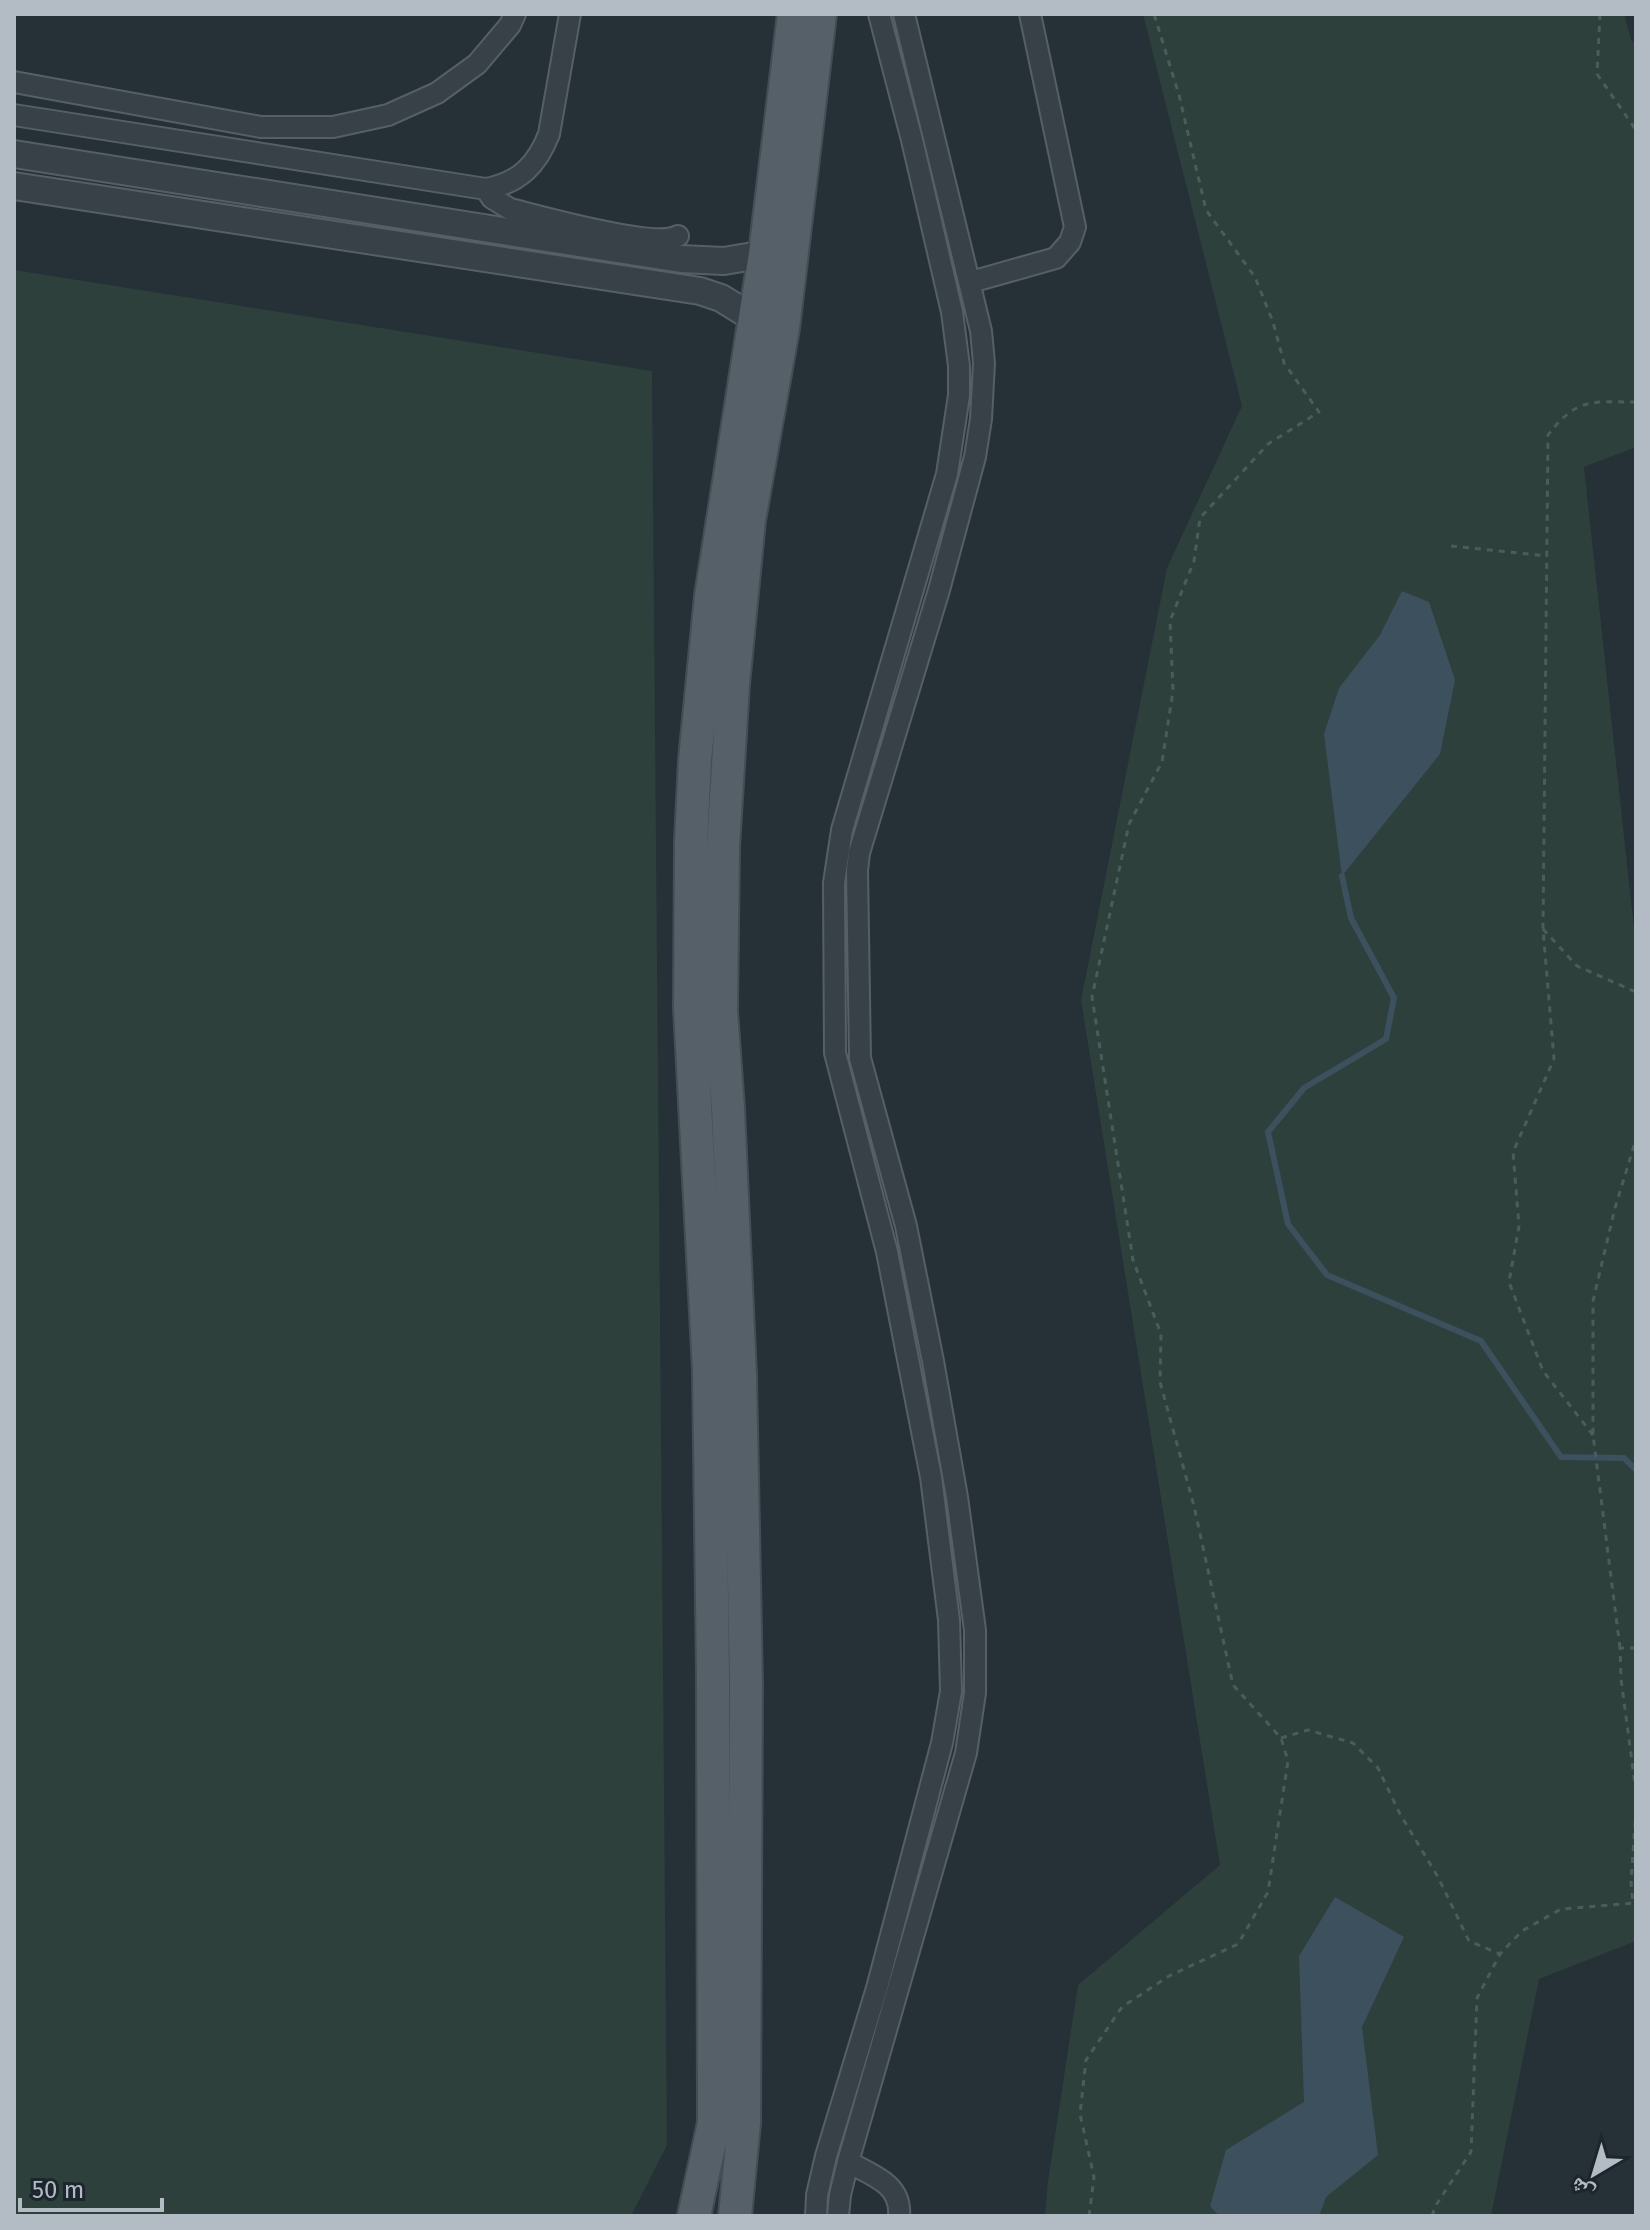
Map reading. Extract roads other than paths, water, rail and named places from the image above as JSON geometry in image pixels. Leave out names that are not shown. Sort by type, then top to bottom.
[{"type":"main road","points":[[694,2216],[714,2123],[709,1370],[690,1008],[691,842],[696,746],[711,596],[765,254],[794,14]]},
{"type":"main road","points":[[735,2216],[744,2123],[746,1684],[740,1376],[721,1011],[723,847],[733,684],[749,520],[783,328],[820,14]]},
{"type":"street","points":[[14,82],[261,127],[333,127],[388,115],[437,93],[477,64],[510,25],[515,14]]},
{"type":"street","points":[[14,115],[486,189],[518,178],[532,166],[542,151],[549,134],[570,14]]},
{"type":"street","points":[[838,2216],[840,2195],[951,1691],[951,1658],[931,1477],[887,1252],[835,1053],[834,883],[842,830],[947,474],[959,395],[959,366],[952,312],[879,14]]},
{"type":"street","points":[[816,2216],[817,2195],[826,2156],[887,1989],[966,1753],[975,1693],[975,1630],[957,1497],[933,1361],[906,1226],[860,1058],[857,870],[865,833],[939,590],[975,457],[984,363],[971,282],[904,14]]},
{"type":"street","points":[[971,282],[1056,258],[1070,242],[1075,227],[1030,14]]},
{"type":"street","points":[[907,119],[929,112]]},
{"type":"street","points":[[256,154],[261,127]]},
{"type":"street","points":[[14,154],[681,259],[724,261],[765,254]]},
{"type":"street","points":[[14,186],[700,291],[721,298],[755,319]]},
{"type":"street","points":[[486,189],[492,198],[510,209],[636,238],[664,241],[678,236]]},
{"type":"street","points":[[866,1165],[887,1158]]},
{"type":"street","points":[[848,2162],[888,2184],[896,2194],[899,2216]]},
{"type":"water","points":[[1402,591],[1429,602],[1455,680],[1440,754],[1342,876],[1324,734],[1339,688],[1380,635]]},
{"type":"water","points":[[1335,1897],[1404,1937],[1362,2027],[1378,2155],[1326,2197],[1319,2216],[1219,2216],[1210,2206],[1226,2150],[1304,2102],[1299,1956]]},
{"type":"waterway","points":[[1342,876],[1351,918],[1394,998],[1386,1039],[1304,1088],[1268,1132],[1288,1224],[1327,1275],[1481,1341],[1561,1457],[1624,1458],[1636,1470]]}]
